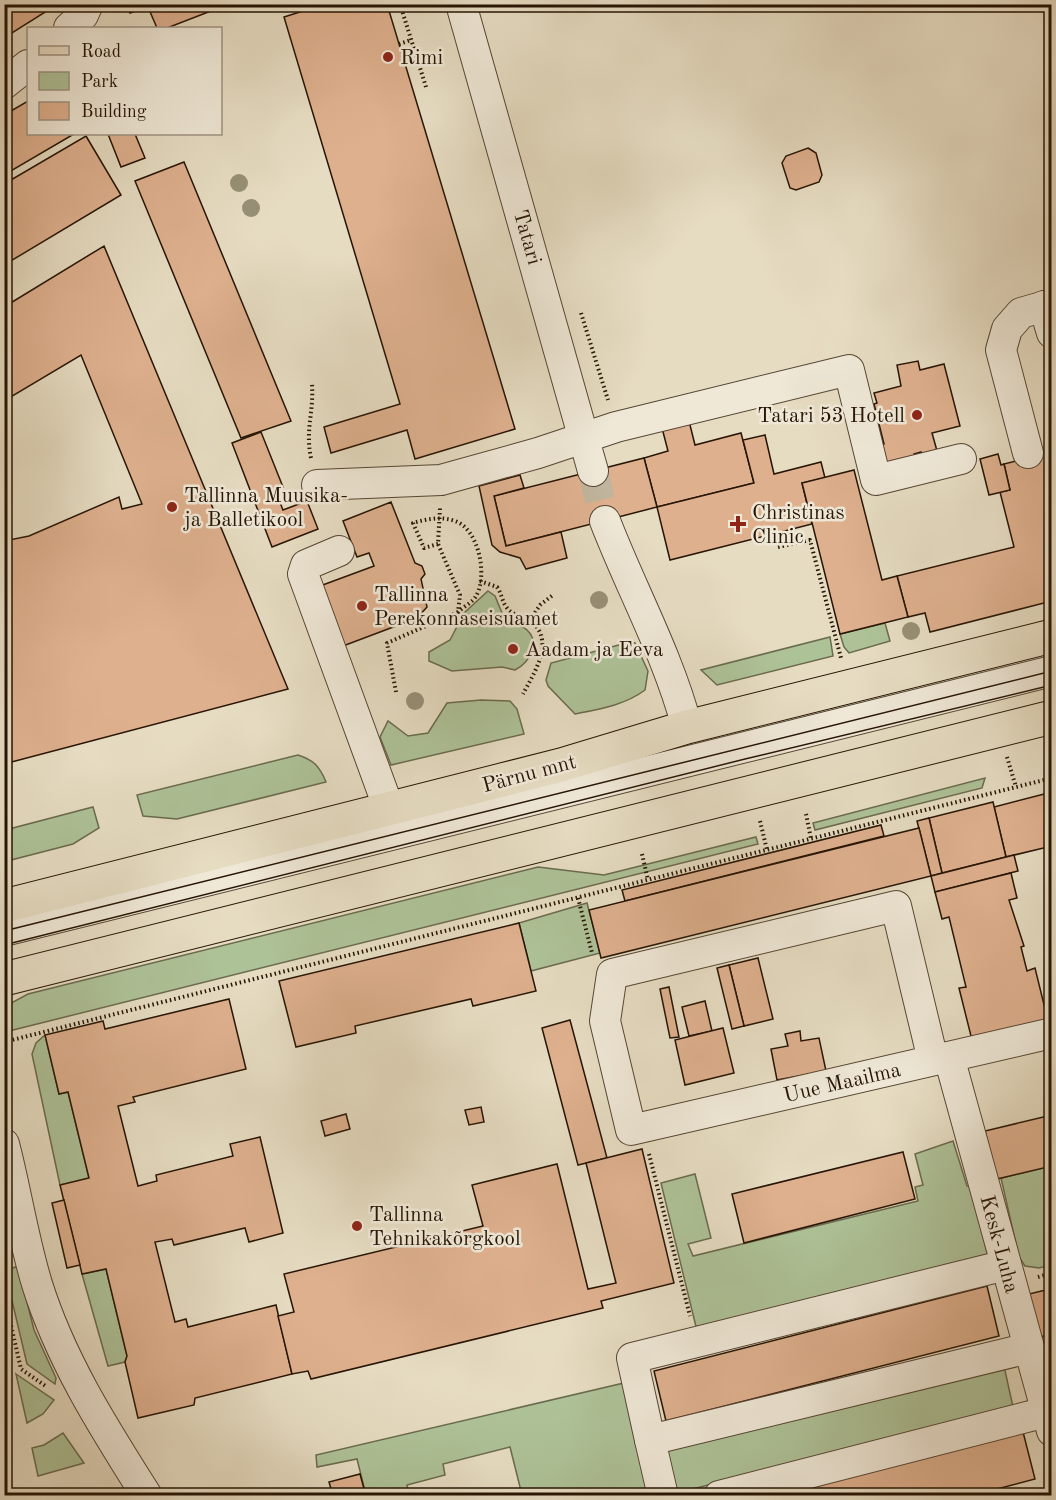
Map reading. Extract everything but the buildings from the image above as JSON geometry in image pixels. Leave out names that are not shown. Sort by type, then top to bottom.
[{"type":"main road","name":"Pärnu mnt","points":[[4,906],[561,765],[687,727],[1052,636]]},
{"type":"main road","points":[[4,979],[1052,717]]},
{"type":"street","points":[[70,27],[83,15],[88,4]]},
{"type":"street","name":"Tatari","points":[[461,4],[585,439],[592,471]]},
{"type":"street","points":[[4,84],[27,66]]},
{"type":"street","points":[[1028,453],[1001,350],[1007,329],[1021,313],[1049,314]]},
{"type":"street","points":[[317,485],[441,480],[650,418],[849,370],[876,480],[961,459]]},
{"type":"street","points":[[605,521],[631,585],[661,648],[687,727]]},
{"type":"street","points":[[339,551],[306,565],[303,574],[389,809]]},
{"type":"street","points":[[4,931],[1052,671]]},
{"type":"street","name":"Kesk-Luha","points":[[612,974],[896,906],[1006,1265],[1049,1422]]},
{"type":"street","points":[[612,974],[605,1021],[637,1129]]},
{"type":"street","name":"Uue Maailma","points":[[637,1129],[1052,1033]]},
{"type":"street","points":[[4,1144],[37,1284],[54,1329],[85,1397],[147,1496]]},
{"type":"street","points":[[663,1496],[632,1358],[1006,1265]]},
{"type":"street","points":[[650,1440],[1029,1348]]},
{"type":"street","points":[[719,1496],[1049,1422]]},
{"type":"path","points":[[400,4],[426,87]]},
{"type":"path","points":[[399,44],[411,40]]},
{"type":"path","points":[[307,437],[313,403],[312,384]]},
{"type":"path","points":[[441,480],[438,544],[460,595],[458,612]]},
{"type":"path","points":[[396,692],[387,643],[458,612],[476,597],[480,581],[479,552],[468,532],[457,522],[439,518],[413,523],[424,548],[438,544]]},
{"type":"path","points":[[778,547],[810,540],[842,662]]},
{"type":"path","points":[[480,581],[497,588],[508,610],[530,620],[538,629],[542,642],[541,660],[523,694]]},
{"type":"path","points":[[530,620],[540,605],[553,595]]},
{"type":"path","points":[[4,1042],[1052,778]]},
{"type":"path","points":[[806,814],[811,839]]},
{"type":"path","points":[[761,826],[767,850]]},
{"type":"path","points":[[642,854],[648,880]]},
{"type":"path","points":[[578,898],[594,962],[612,974]]},
{"type":"path","points":[[637,1129],[696,1342]]},
{"type":"green space","points":[[488,591],[495,596],[505,620],[524,628],[531,635],[532,652],[525,663],[515,670],[502,667],[452,671],[429,661],[429,652],[450,640],[464,613]]},
{"type":"green space","points":[[885,623],[890,641],[849,653],[844,647],[840,634]]},
{"type":"green space","points":[[830,637],[833,656],[717,685],[701,670]]},
{"type":"green space","points":[[630,642],[635,643],[648,671],[645,690],[637,695],[612,706],[575,714],[548,686],[546,680],[551,663]]},
{"type":"green space","points":[[481,700],[510,701],[517,709],[524,734],[391,765],[380,737],[388,721],[408,736],[428,733],[447,703]]},
{"type":"green space","points":[[298,755],[316,765],[326,782],[177,819],[143,816],[137,795]]},
{"type":"green space","points":[[985,778],[982,788],[815,830],[813,823]]},
{"type":"green space","points":[[93,807],[99,828],[73,844],[11,860],[5,838],[13,828]]},
{"type":"green space","points":[[756,837],[758,844],[5,1032],[5,1010],[13,1002],[28,994],[538,867],[604,875]]},
{"type":"green space","points":[[587,903],[600,953],[531,971],[519,923]]},
{"type":"green space","points":[[45,1035],[59,1094],[68,1092],[89,1178],[60,1185],[32,1054],[36,1043]]},
{"type":"green space","points":[[953,1141],[967,1186],[979,1186],[977,1210],[990,1265],[699,1339],[661,1183],[695,1174],[711,1238],[688,1244],[693,1256],[918,1201],[915,1187],[923,1185],[915,1154]]},
{"type":"green space","points":[[1051,1166],[1051,1265],[1039,1268],[1025,1266],[1019,1257],[1001,1178]]},
{"type":"green space","points":[[18,1266],[34,1330],[56,1378],[55,1384],[27,1364],[5,1271]]},
{"type":"green space","points":[[106,1269],[127,1356],[125,1362],[108,1366],[82,1274]]},
{"type":"green space","points":[[1002,1357],[1013,1407],[669,1495],[661,1450]]},
{"type":"green space","points":[[16,1374],[54,1400],[43,1414],[27,1423]]},
{"type":"green space","points":[[624,1383],[652,1495],[522,1495],[510,1447],[443,1464],[445,1475],[407,1485],[409,1495],[366,1495],[357,1459],[317,1467],[316,1455]]},
{"type":"green space","points":[[63,1433],[84,1463],[38,1476],[32,1448],[44,1445]]},
{"type":"tunnel","points":[[593,471],[605,521]]},
{"type":"tram line","points":[[4,931],[1052,671]]},
{"type":"tram line","points":[[4,945],[745,759],[1052,685]]},
{"type":"place","name":"Rimi","points":[[388,57]]},
{"type":"place","name":"Tatari 53 Hotell","points":[[917,415]]},
{"type":"place","name":"Tallinna Muusika- ja Balletikool","points":[[172,507]]},
{"type":"place","name":"Christinas Clinic","points":[[738,524]]},
{"type":"place","name":"Tallinna Perekonnaseisuamet","points":[[362,606]]},
{"type":"place","name":"Aadam ja Eeva","points":[[513,649]]},
{"type":"place","name":"Tallinna Tehnikakõrgkool","points":[[357,1226]]}]
